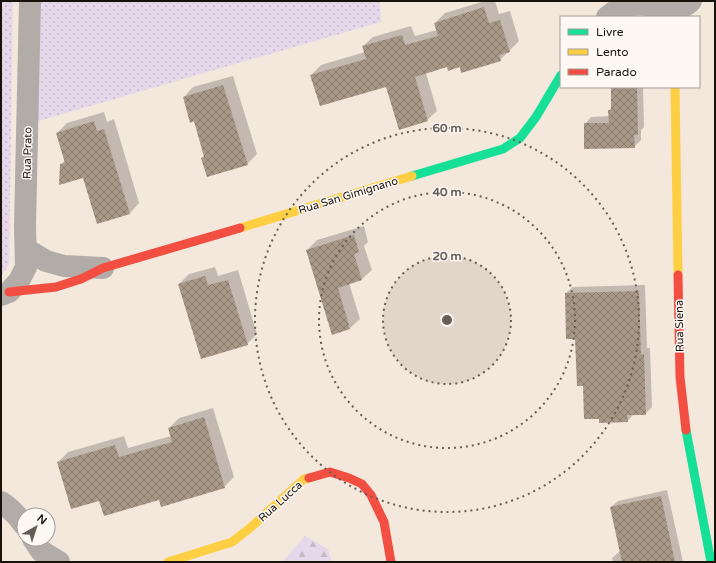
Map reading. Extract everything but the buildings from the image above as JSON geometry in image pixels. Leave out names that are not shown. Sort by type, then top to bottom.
[{"type":"street","name":"Rua Prato","points":[[5,293],[20,281],[26,267],[30,1]]},
{"type":"street","points":[[596,16],[603,1]]},
{"type":"street","points":[[608,16],[627,5],[666,11],[688,7]]},
{"type":"street","name":"Rua San Gimignano","points":[[5,293],[56,287],[81,279],[103,268],[504,149],[520,138],[536,117],[560,77]]},
{"type":"street","name":"Rua Siena","points":[[675,88],[680,377],[686,432],[711,562]]},
{"type":"street","name":"Rua San Gimignano","points":[[26,249],[46,260],[64,266],[103,268]]},
{"type":"street","name":"Rua Lucca","points":[[168,562],[232,542],[250,528],[304,479],[330,472],[362,484],[371,495],[384,522],[391,562]]},
{"type":"street","points":[[1,502],[16,515]]},
{"type":"street","points":[[38,547],[41,552],[59,562]]},
{"type":"green space","points":[[1,1],[13,1],[9,265],[1,276]]},
{"type":"green space","points":[[40,1],[380,1],[381,22],[38,121]]},
{"type":"green space","points":[[305,536],[328,549],[332,562],[282,562]]},
{"type":"traffic: fast","points":[[412,176],[503,149],[520,138],[536,117],[560,77]]},
{"type":"traffic: fast","points":[[686,430],[711,562]]},
{"type":"traffic: slow","points":[[675,88],[678,275]]},
{"type":"traffic: slow","points":[[240,228],[412,176]]},
{"type":"traffic: slow","points":[[168,562],[232,542],[250,528],[304,479],[309,478]]},
{"type":"traffic: jam","points":[[9,292],[56,287],[81,279],[103,268],[240,228]]},
{"type":"traffic: jam","points":[[678,275],[680,377],[686,430]]},
{"type":"traffic: jam","points":[[309,478],[330,472],[362,484],[371,495],[384,522],[391,562]]}]
